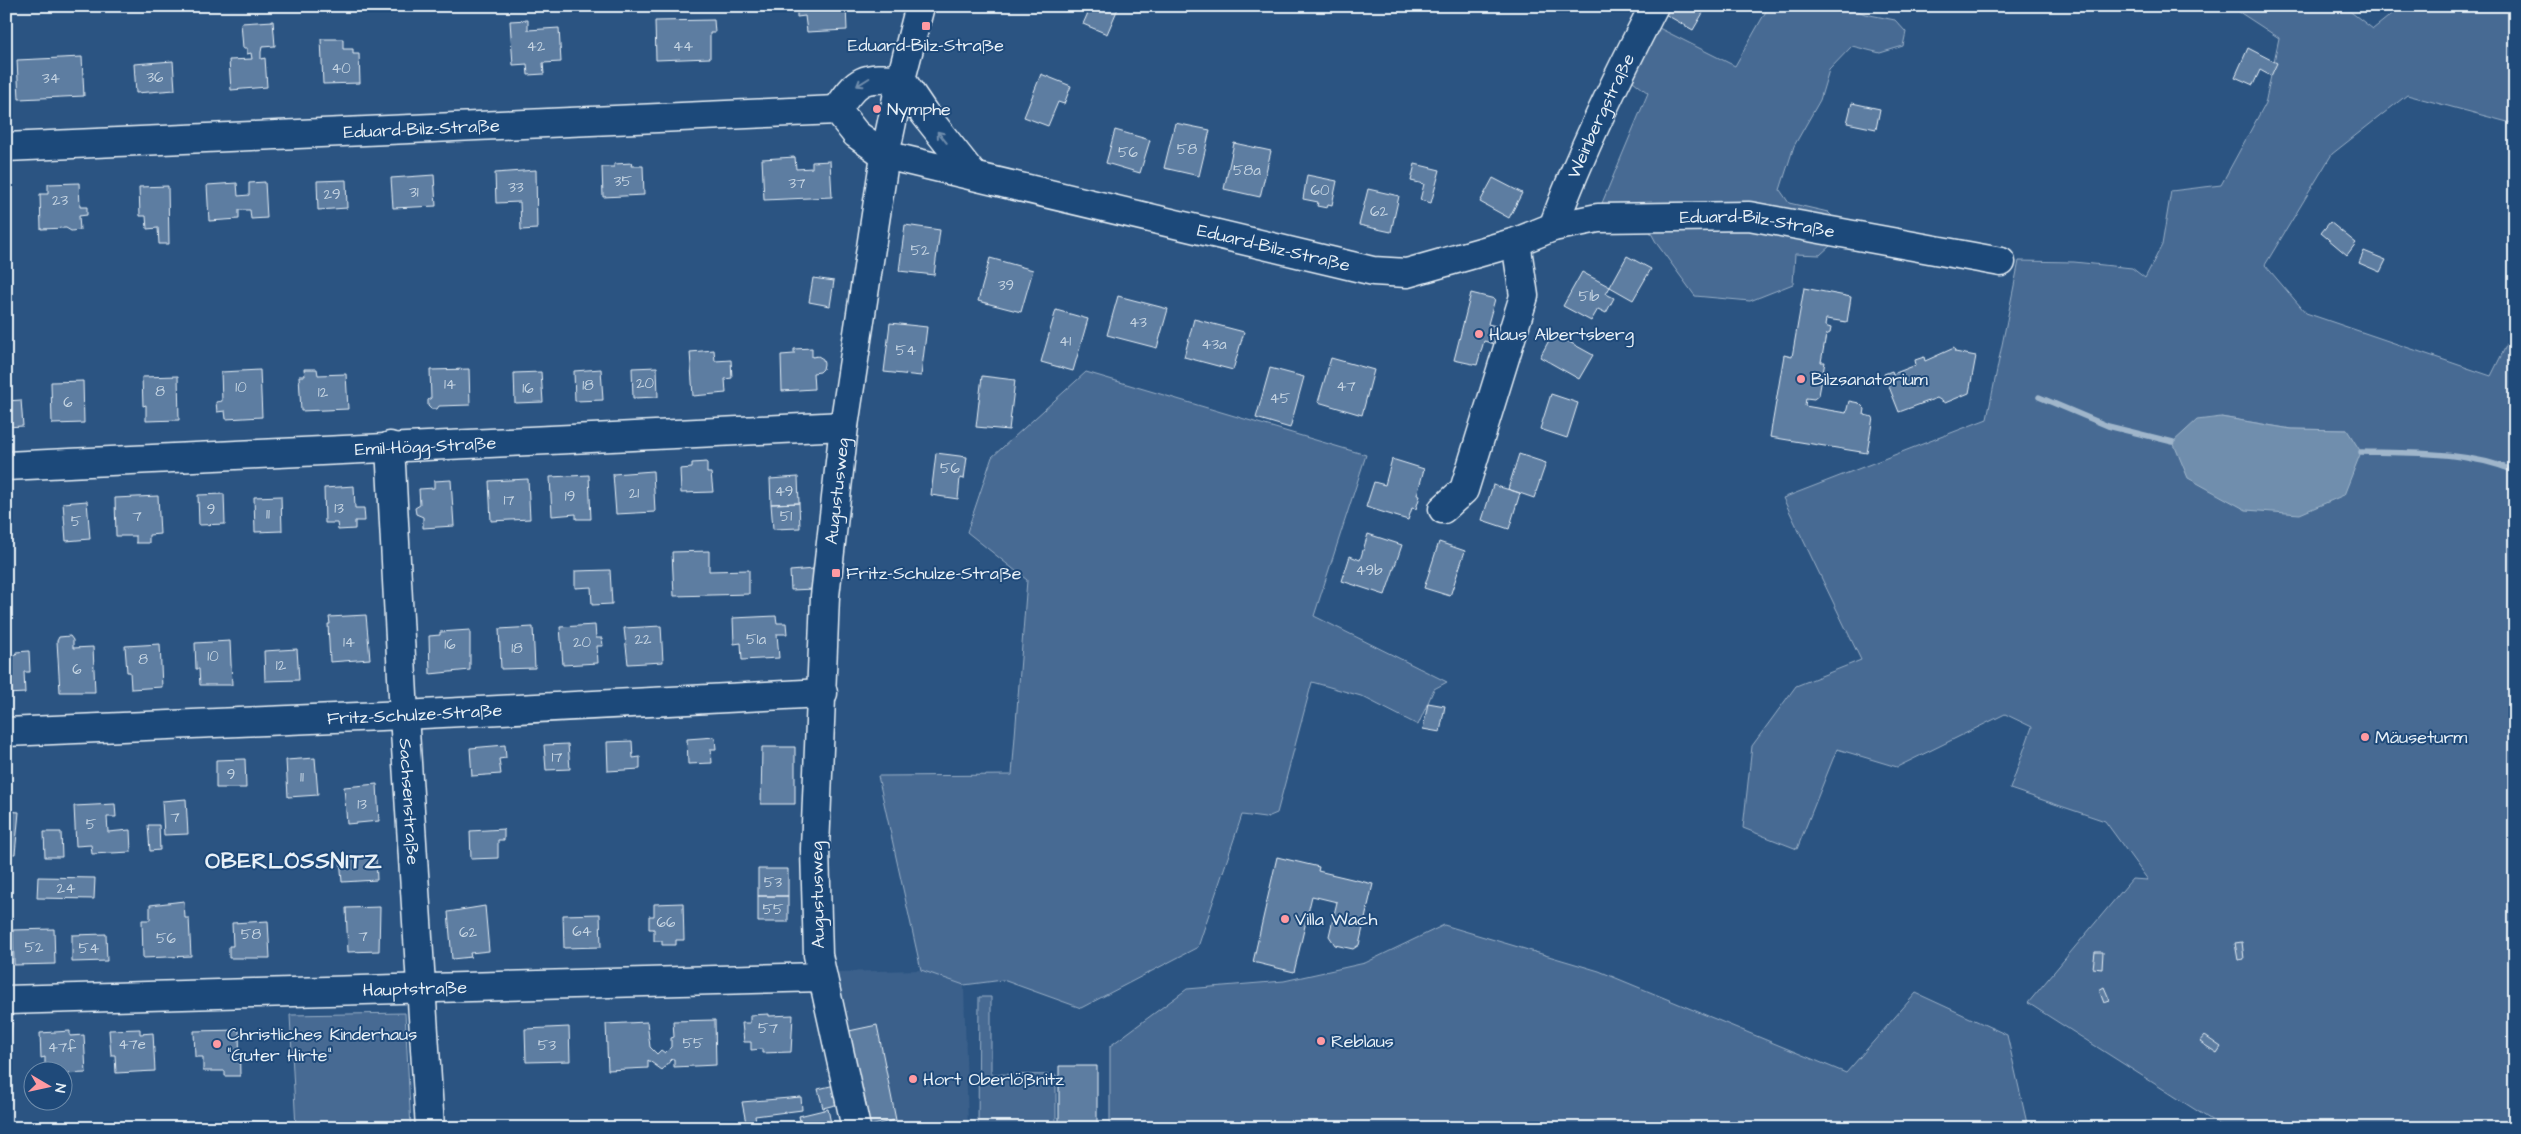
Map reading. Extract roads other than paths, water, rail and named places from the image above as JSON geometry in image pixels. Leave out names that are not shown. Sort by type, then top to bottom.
[{"type":"street","name":"Augustusweg","points":[[856,1128],[818,955],[815,849],[825,596],[844,426],[885,155],[901,79],[920,6]]},
{"type":"street","name":"Weinbergstraße","points":[[1553,227],[1571,178],[1628,56],[1654,6]]},
{"type":"street","points":[[885,155],[856,134],[837,110],[850,91],[870,78],[901,79],[924,114],[973,175]]},
{"type":"street","name":"Eduard-Bilz-Straße","points":[[6,147],[837,110]]},
{"type":"street","name":"Eduard-Bilz-Straße","points":[[885,155],[1373,271],[1407,273],[1516,242],[1553,227],[1598,218],[1749,216],[2001,262]]},
{"type":"street","points":[[1443,509],[1464,490],[1524,296],[1516,242]]},
{"type":"street","name":"Emil-Högg-Straße","points":[[6,466],[390,446],[844,426]]},
{"type":"street","name":"Sachsenstraße","points":[[390,446],[404,715],[430,1128]]},
{"type":"street","name":"Fritz-Schulze-Straße","points":[[6,732],[404,715],[822,693]]},
{"type":"street","name":"Hauptstraße","points":[[6,1000],[822,977]]},
{"type":"waterway","points":[[2039,397],[2108,426],[2173,442]]},
{"type":"waterway","points":[[2361,452],[2458,456],[2496,464],[2515,471]]},
{"type":"place","name":"Eduard-Bilz-Straße","points":[[926,26]]},
{"type":"place","name":"Nymphe","points":[[877,109]]},
{"type":"place","name":"Haus Albertsberg","points":[[1479,334]]},
{"type":"place","name":"Bilzsanatorium","points":[[1801,379]]},
{"type":"place","name":"Fritz-Schulze-Straße","points":[[836,573]]},
{"type":"place","name":"Mäuseturm","points":[[2365,737]]},
{"type":"place","name":"Villa Wach","points":[[1285,919]]},
{"type":"place","name":"Reblaus","points":[[1321,1041]]},
{"type":"place","name":"Christliches Kinderhaus \"Guter Hirte\"","points":[[217,1044]]},
{"type":"place","name":"Hort Oberlößnitz","points":[[913,1079]]},
{"type":"district","name":"OBERLÖSSNITZ","points":[[294,860]]}]
